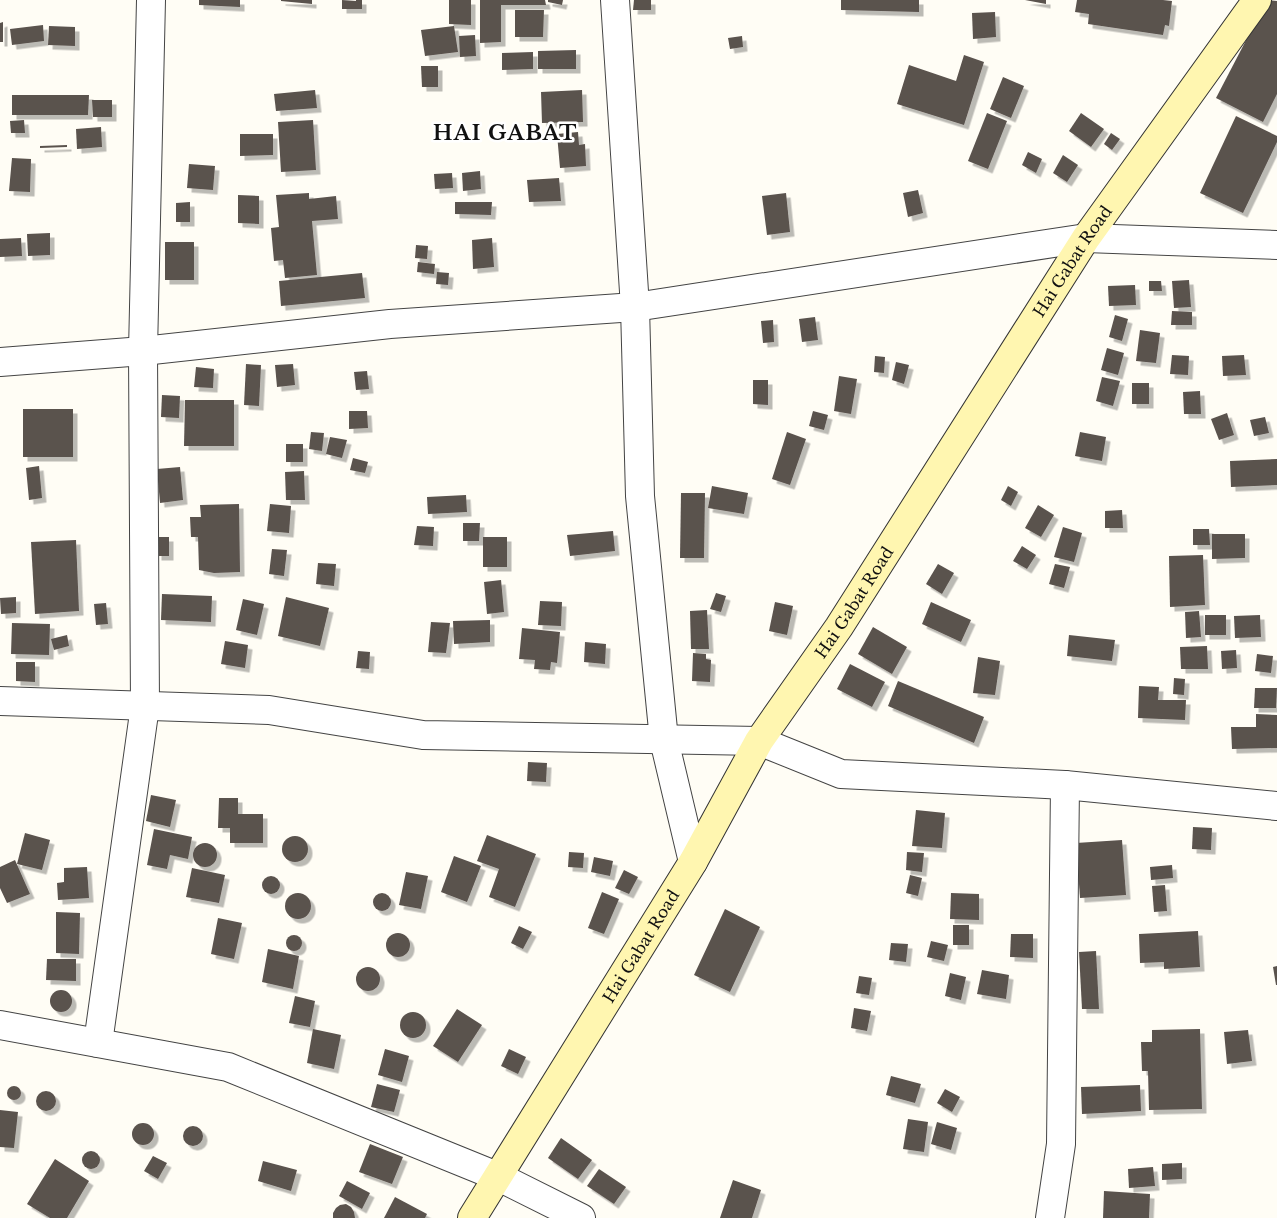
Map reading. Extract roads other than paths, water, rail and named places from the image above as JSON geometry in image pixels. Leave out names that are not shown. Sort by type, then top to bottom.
[{"type":"street","points":[[98,1044],[145,706],[143,351],[150,0]]},
{"type":"street","points":[[615,0],[635,307],[640,496],[664,740],[694,862]]},
{"type":"street","name":"Hai Gabat Road","points":[[472,1218],[694,862],[759,741],[839,627],[1086,238],[1257,0]]},
{"type":"street","points":[[0,362],[143,351],[390,324],[635,307],[1086,238],[1277,245]]},
{"type":"street","points":[[0,701],[269,710],[423,735],[759,741],[841,774],[1065,785],[1277,806]]},
{"type":"street","points":[[1050,1218],[1061,1144],[1065,785]]},
{"type":"street","points":[[0,1025],[228,1067],[498,1177],[581,1218]]},
{"type":"district","name":"HAI GABAT","points":[[505,133]]}]
